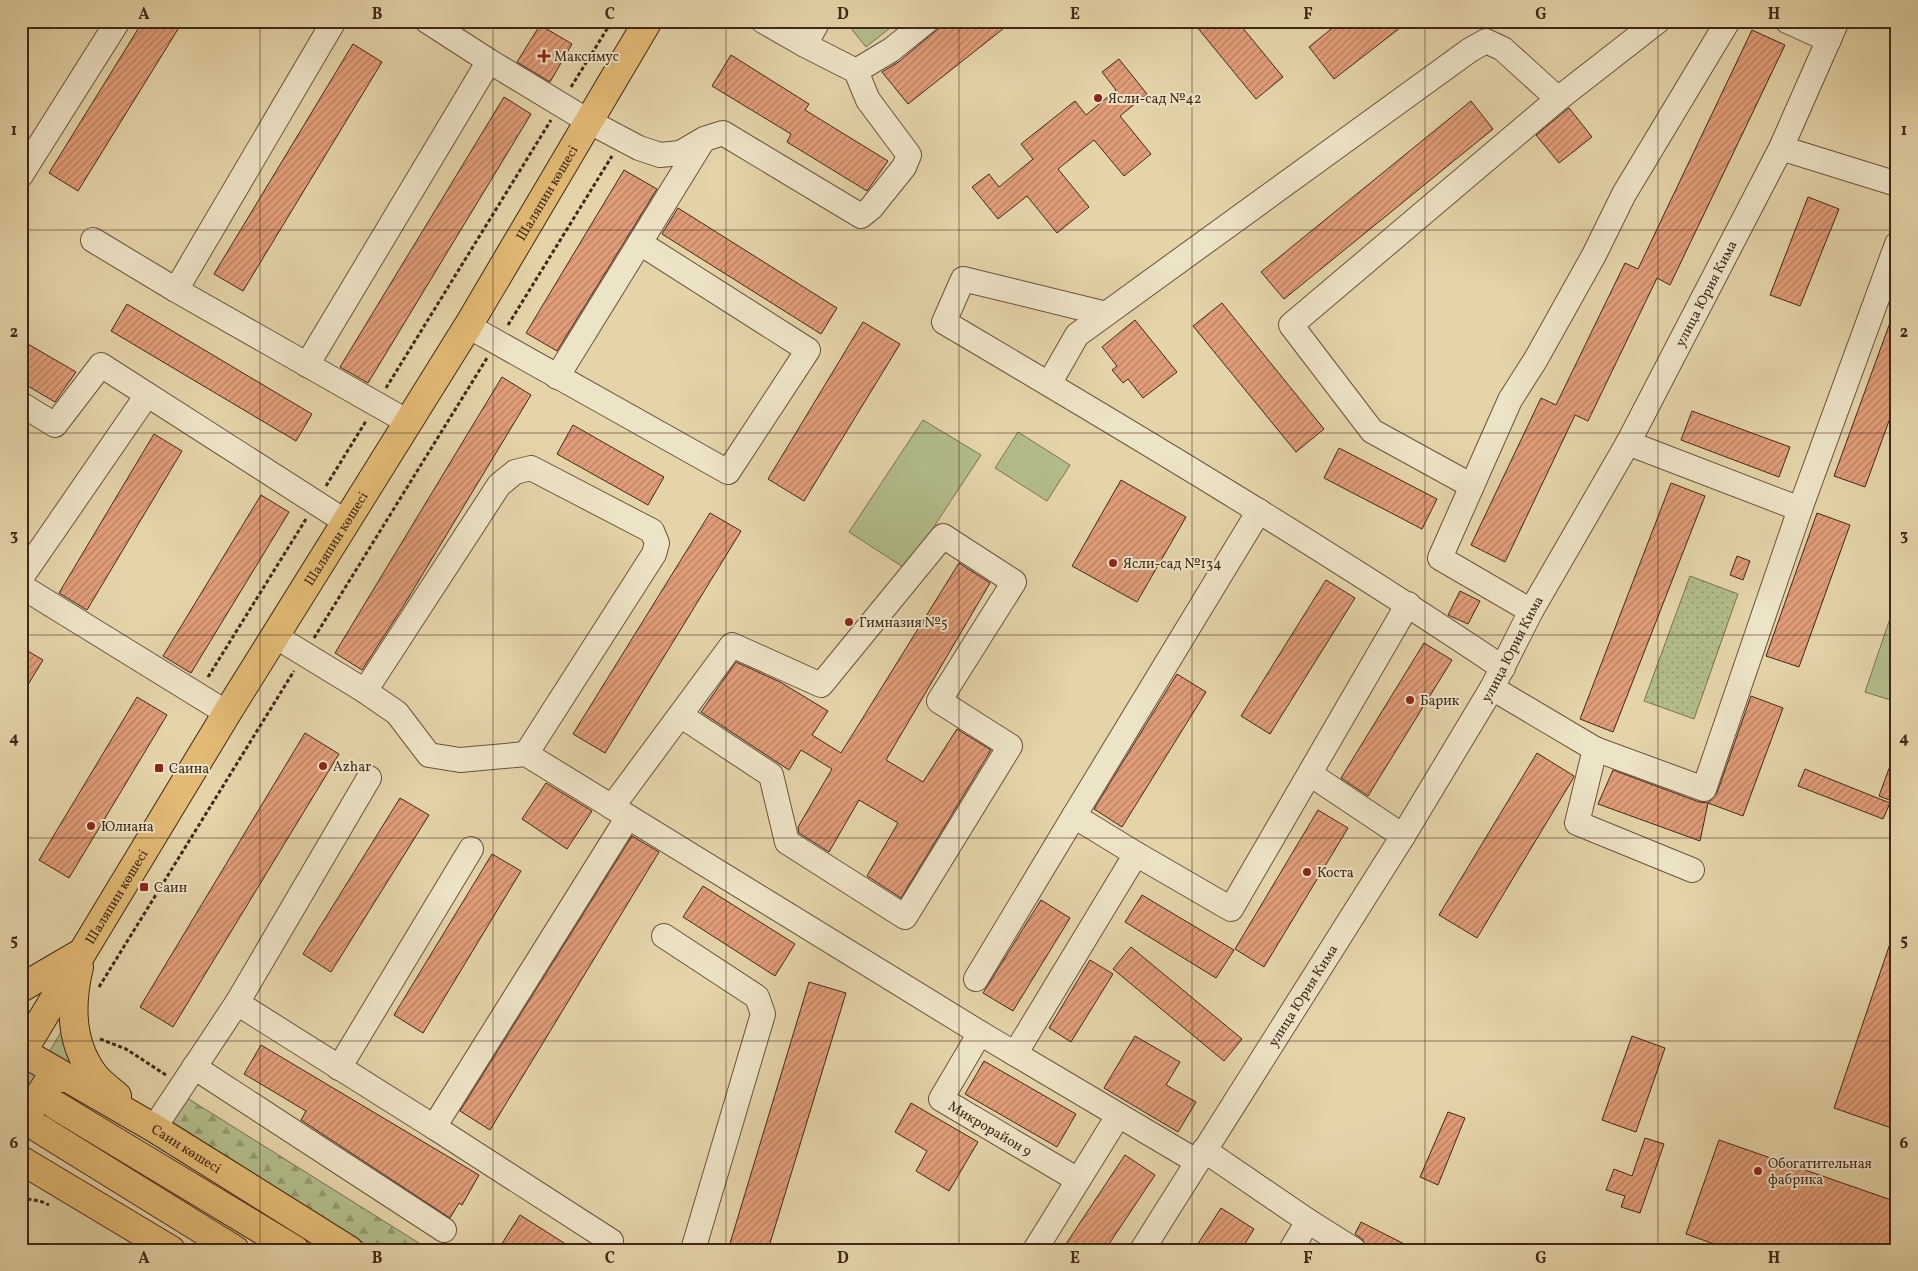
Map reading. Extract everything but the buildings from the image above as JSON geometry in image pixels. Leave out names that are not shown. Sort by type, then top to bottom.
[{"type":"main road","name":"Шаляпин көшесі","points":[[22,1052],[227,713],[468,326],[648,21]]},
{"type":"main road","points":[[27,978],[82,952]]},
{"type":"main road","points":[[82,952],[75,984],[74,1027],[84,1061],[95,1077],[154,1128]]},
{"type":"main road","name":"Саин көшесі","points":[[22,1052],[154,1128],[349,1250]]},
{"type":"main road","points":[[65,1078],[56,1078],[48,1082],[30,1126],[235,1250]]},
{"type":"main road","points":[[56,1105],[294,1250]]},
{"type":"main road","points":[[29,1170],[171,1250]]},
{"type":"street","points":[[21,175],[118,21]]},
{"type":"street","points":[[176,290],[334,21]]},
{"type":"street","points":[[428,21],[489,61],[622,140],[660,155],[680,153],[704,139],[723,133],[861,216],[871,208],[904,167],[909,155],[868,100],[856,71],[763,21]]},
{"type":"street","points":[[806,45],[818,21]]},
{"type":"street","points":[[856,71],[891,50],[927,21]]},
{"type":"street","points":[[1472,486],[1372,431],[1291,325],[1558,98],[1658,21]]},
{"type":"street","points":[[1531,611],[1440,558],[1510,400],[1541,350],[1594,255],[1624,194],[1728,21]]},
{"type":"street","points":[[1786,21],[1833,30]]},
{"type":"street","name":"улица Юрия Кима","points":[[1142,1250],[1403,836],[1497,678],[1531,611],[1628,443],[1781,148],[1833,30]]},
{"type":"street","points":[[1049,384],[1077,335],[1462,55],[1486,41],[1503,49],[1558,98]]},
{"type":"street","points":[[307,366],[489,61]]},
{"type":"street","points":[[557,376],[704,139]]},
{"type":"street","points":[[1781,148],[1897,184]]},
{"type":"street","points":[[93,240],[307,366],[408,422]]},
{"type":"street","points":[[468,326],[728,472],[808,350],[640,244]]},
{"type":"street","points":[[1106,314],[963,279],[944,322],[1259,511],[1408,604],[1497,678],[1595,750],[1704,789],[1800,509],[1897,244]]},
{"type":"street","points":[[21,404],[55,425],[100,366],[346,522]]},
{"type":"street","points":[[21,578],[146,395]]},
{"type":"street","points":[[1628,443],[1800,509]]},
{"type":"street","points":[[365,690],[499,485],[514,472],[531,468],[652,531],[657,543],[654,554],[526,754]]},
{"type":"street","points":[[976,979],[1259,511]]},
{"type":"street","points":[[434,1127],[620,812],[680,715],[732,646],[822,684],[943,536],[1014,582],[939,701],[1010,746],[905,918],[787,842],[771,775],[680,715]]},
{"type":"street","points":[[21,586],[227,713]]},
{"type":"street","points":[[1074,816],[1231,909],[1408,604]]},
{"type":"street","points":[[275,636],[365,690],[397,713],[429,754],[460,760],[526,754],[1118,1116],[1200,1156],[1354,1250]]},
{"type":"street","points":[[1595,750],[1577,824],[1692,870]]},
{"type":"street","points":[[1310,774],[1403,836]]},
{"type":"street","points":[[154,1128],[237,1003],[369,778]]},
{"type":"street","points":[[339,1068],[472,849]]},
{"type":"street","points":[[1015,1054],[1136,854]]},
{"type":"street","points":[[664,936],[757,996],[763,1014],[693,1250]]},
{"type":"street","points":[[237,1003],[611,1241]]},
{"type":"street","name":"Микрорайон 9","points":[[980,1033],[941,1099],[1078,1180]]},
{"type":"street","points":[[194,1067],[444,1230]]},
{"type":"street","points":[[1035,1250],[1118,1116]]},
{"type":"street","points":[[1291,1250],[1308,1221]]},
{"type":"path","points":[[210,674],[612,21]]},
{"type":"path","points":[[97,991],[622,140]]},
{"type":"green space","points":[[845,21],[899,21],[866,47]]},
{"type":"green space","points":[[923,420],[981,455],[906,569],[849,532]]},
{"type":"green space","points":[[1018,432],[1070,465],[1047,501],[995,468]]},
{"type":"green space","points":[[1690,576],[1738,594],[1694,719],[1644,701]]},
{"type":"green space","points":[[1897,598],[1897,702],[1865,692]]},
{"type":"green space","points":[[67,1022],[77,1068],[45,1059]]},
{"type":"green space","points":[[184,1096],[430,1250],[375,1250],[169,1120]]},
{"type":"tunnel","points":[[21,1084],[55,1105]]},
{"type":"place","name":"Максимус","points":[[544,56]]},
{"type":"place","name":"Ясли-сад №42","points":[[1098,98]]},
{"type":"place","name":"Ясли-сад №134","points":[[1113,563]]},
{"type":"place","name":"Гимназия №5","points":[[849,622]]},
{"type":"place","name":"Барик","points":[[1410,700]]},
{"type":"place","name":"Azhar","points":[[323,766]]},
{"type":"place","name":"Саина","points":[[159,768]]},
{"type":"place","name":"Юлиана","points":[[91,826]]},
{"type":"place","name":"Коста","points":[[1307,872]]},
{"type":"place","name":"Саин","points":[[144,887]]},
{"type":"place","name":"Обогатительная фабрика","points":[[1758,1171]]}]
